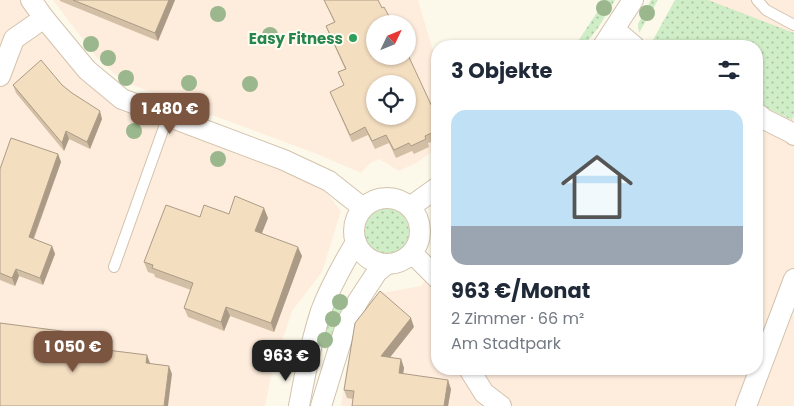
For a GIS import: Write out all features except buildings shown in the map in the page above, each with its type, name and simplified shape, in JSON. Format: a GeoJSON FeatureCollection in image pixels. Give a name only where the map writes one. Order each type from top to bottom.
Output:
{"type":"FeatureCollection","features":[{"type":"Feature","properties":{"kind":"street"},"geometry":{"type":"LineString","coordinates":[[31,0],[88,70],[122,99],[294,164],[330,181],[363,208]]}},
{"type":"Feature","properties":{"kind":"street"},"geometry":{"type":"LineString","coordinates":[[609,38],[633,0]]}},
{"type":"Feature","properties":{"kind":"street"},"geometry":{"type":"LineString","coordinates":[[0,76],[14,39],[44,18]]}},
{"type":"Feature","properties":{"kind":"street"},"geometry":{"type":"LineString","coordinates":[[763,119],[794,135]]}},
{"type":"Feature","properties":{"kind":"street"},"geometry":{"type":"LineString","coordinates":[[410,207],[431,192]]}},
{"type":"Feature","properties":{"kind":"street"},"geometry":{"type":"LineString","coordinates":[[381,198],[392,198],[402,201],[410,207],[420,225],[418,244],[412,253],[396,263],[387,264],[368,258],[361,251],[354,233],[358,215],[363,208],[381,198]]}},
{"type":"Feature","properties":{"kind":"street"},"geometry":{"type":"LineString","coordinates":[[299,406],[307,364],[321,312],[331,288],[356,242]]}},
{"type":"Feature","properties":{"kind":"street"},"geometry":{"type":"LineString","coordinates":[[412,253],[431,272]]}},
{"type":"Feature","properties":{"kind":"street"},"geometry":{"type":"LineString","coordinates":[[321,406],[346,325],[358,301],[377,272],[387,264]]}},
{"type":"Feature","properties":{"kind":"street"},"geometry":{"type":"LineString","coordinates":[[763,361],[794,280]]}},
{"type":"Feature","properties":{"kind":"street"},"geometry":{"type":"LineString","coordinates":[[473,375],[484,393],[501,406]]}},
{"type":"Feature","properties":{"kind":"street"},"geometry":{"type":"LineString","coordinates":[[746,406],[758,375]]}},
{"type":"Feature","properties":{"kind":"lane"},"geometry":{"type":"LineString","coordinates":[[757,0],[766,10],[794,25]]}},
{"type":"Feature","properties":{"kind":"lane"},"geometry":{"type":"LineString","coordinates":[[114,266],[168,116]]}},
{"type":"Feature","properties":{"kind":"shaded area"},"geometry":{"type":"Polygon","coordinates":[[[0,0],[21,0],[83,79],[121,111],[283,168],[325,191],[341,211],[322,272],[292,311],[272,371],[265,406],[0,406],[0,0]]]}},
{"type":"Feature","properties":{"kind":"shaded area"},"geometry":{"type":"Polygon","coordinates":[[[53,0],[418,0],[431,44],[431,152],[418,162],[399,171],[379,159],[370,163],[361,173],[317,154],[124,82],[97,58],[53,0]]]}},
{"type":"Feature","properties":{"kind":"shaded area"},"geometry":{"type":"Polygon","coordinates":[[[675,0],[794,0],[794,406],[341,406],[346,370],[356,332],[381,293],[421,286],[431,272],[431,375],[763,375],[763,40],[653,40],[675,0]]]}},
{"type":"Feature","properties":{"kind":"green space"},"geometry":{"type":"Polygon","coordinates":[[[605,0],[615,0],[589,40],[579,40],[605,0]]]}},
{"type":"Feature","properties":{"kind":"green space"},"geometry":{"type":"Polygon","coordinates":[[[651,0],[658,0],[639,33],[638,24],[651,0]]]}},
{"type":"Feature","properties":{"kind":"green space"},"geometry":{"type":"Polygon","coordinates":[[[675,0],[708,0],[794,33],[794,114],[792,120],[763,106],[763,40],[653,40],[675,0]]]}},
{"type":"Feature","properties":{"kind":"green space"},"geometry":{"type":"Polygon","coordinates":[[[391,208],[403,214],[408,222],[408,240],[403,248],[395,253],[381,254],[369,248],[364,240],[363,226],[369,214],[377,209],[391,208]]]}},
{"type":"Feature","properties":{"kind":"green space"},"geometry":{"type":"Polygon","coordinates":[[[336,294],[349,302],[326,349],[318,345],[336,294]]]}},
{"type":"Feature","properties":{"kind":"place","name":"Easy Fitness"},"geometry":{"type":"Point","coordinates":[353,38]}}]}
